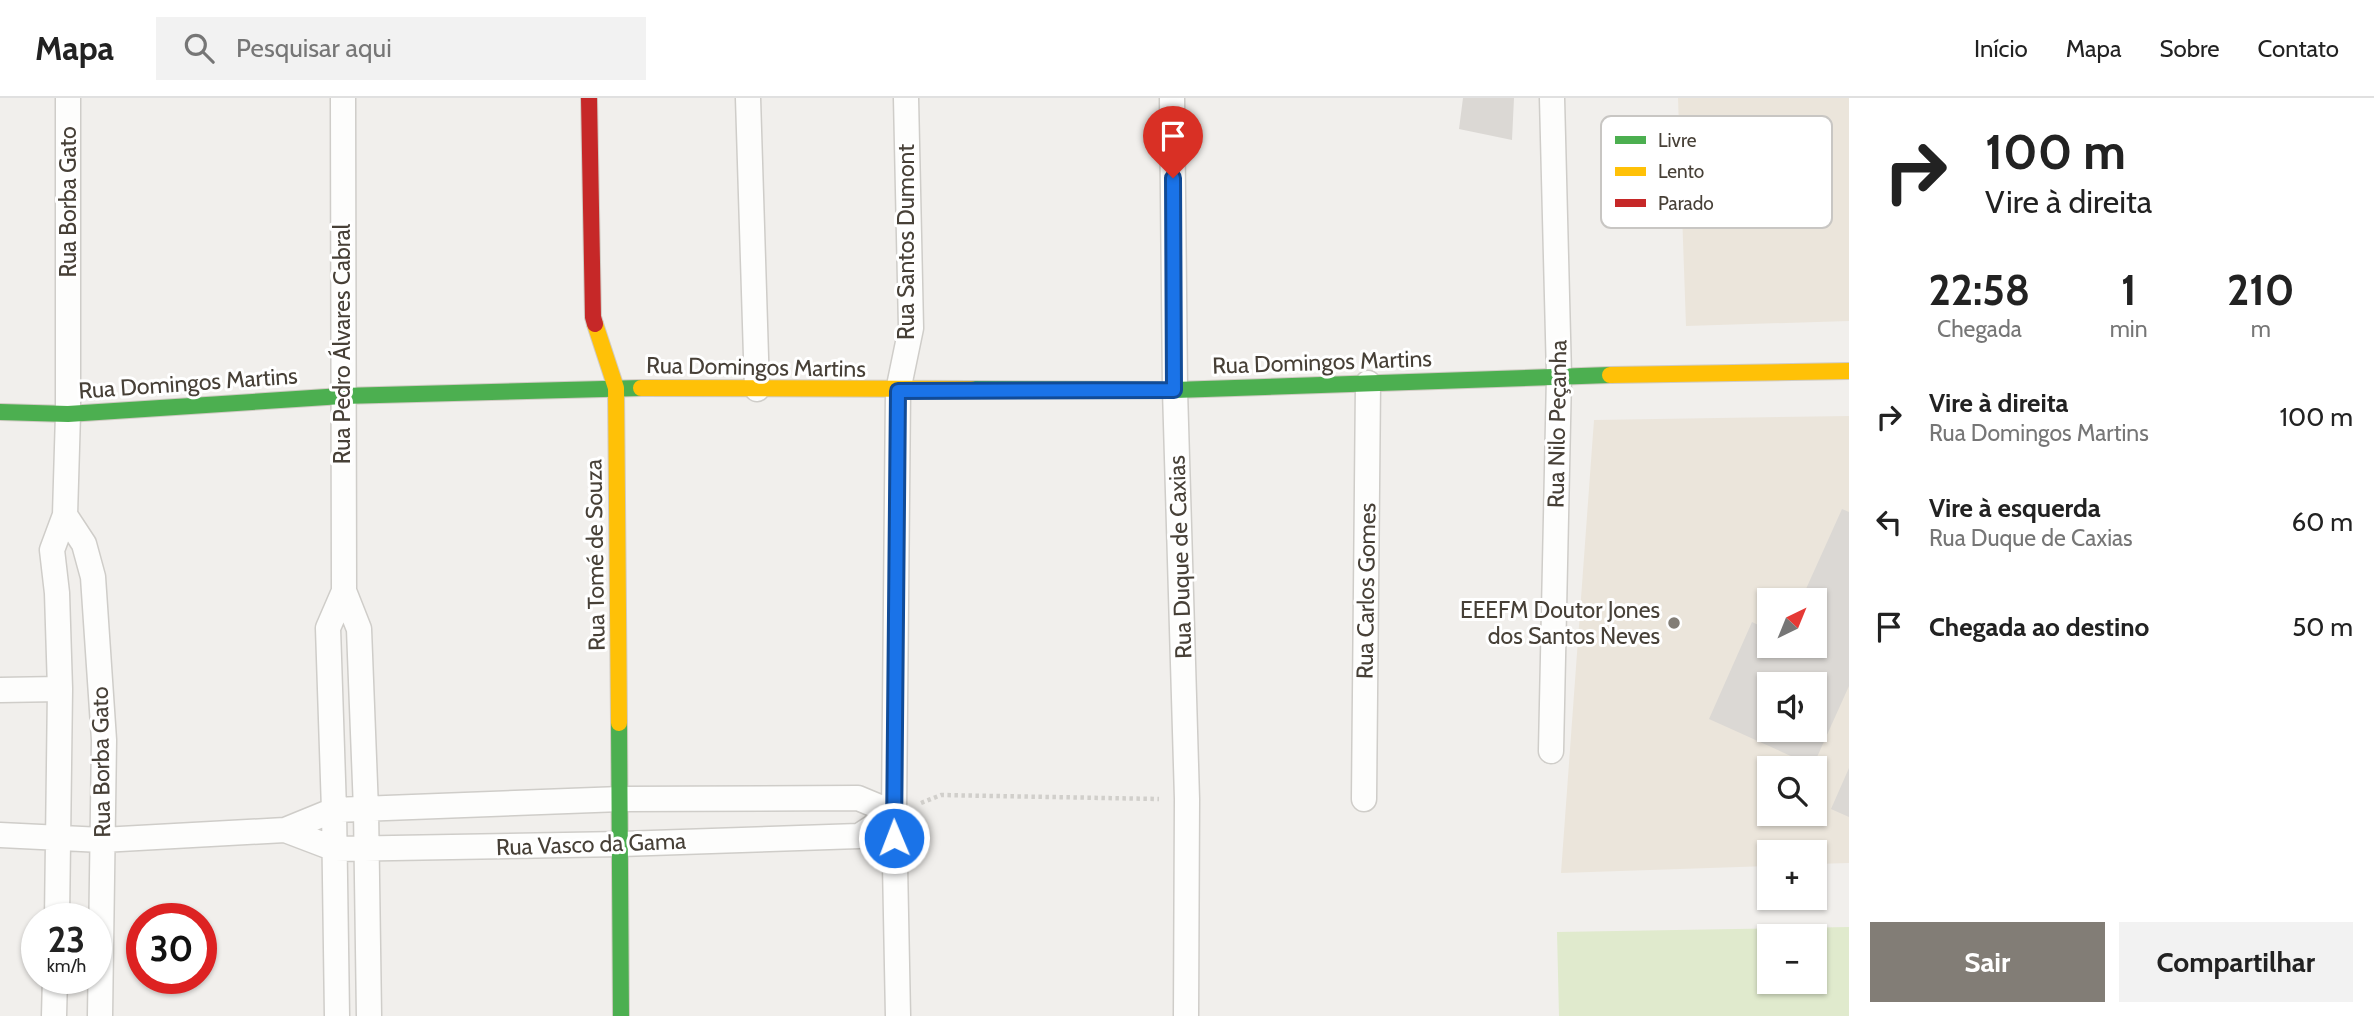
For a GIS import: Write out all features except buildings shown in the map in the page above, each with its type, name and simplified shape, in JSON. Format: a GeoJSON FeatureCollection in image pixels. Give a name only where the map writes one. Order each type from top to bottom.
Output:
{"type":"FeatureCollection","features":[{"type":"Feature","properties":{"kind":"street","name":"Rua Borba Gato"},"geometry":{"type":"LineString","coordinates":[[58,903],[60,689],[57,593],[52,550],[65,515],[68,414],[68,98]]}},
{"type":"Feature","properties":{"kind":"street","name":"Rua Pedro Álvares Cabral"},"geometry":{"type":"LineString","coordinates":[[342,98],[344,591],[359,629],[366,810],[369,1016]]}},
{"type":"Feature","properties":{"kind":"street","name":"Rua Tomé de Souza"},"geometry":{"type":"LineString","coordinates":[[589,98],[593,317],[616,388],[621,1016]]}},
{"type":"Feature","properties":{"kind":"street"},"geometry":{"type":"LineString","coordinates":[[748,98],[757,390]]}},
{"type":"Feature","properties":{"kind":"street","name":"Rua Santos Dumont"},"geometry":{"type":"LineString","coordinates":[[898,1016],[894,813],[898,391],[911,328],[906,98]]}},
{"type":"Feature","properties":{"kind":"street","name":"Rua Duque de Caxias"},"geometry":{"type":"LineString","coordinates":[[1172,98],[1174,390],[1187,799],[1186,1016]]}},
{"type":"Feature","properties":{"kind":"street","name":"Rua Nilo Peçanha"},"geometry":{"type":"LineString","coordinates":[[1551,751],[1559,376],[1552,98]]}},
{"type":"Feature","properties":{"kind":"street","name":"Rua Domingos Martins"},"geometry":{"type":"LineString","coordinates":[[0,412],[68,414],[342,396],[616,388],[1174,390],[1559,376],[1849,371]]}},
{"type":"Feature","properties":{"kind":"street","name":"Rua Carlos Gomes"},"geometry":{"type":"LineString","coordinates":[[1364,799],[1368,383]]}},
{"type":"Feature","properties":{"kind":"street","name":"Rua Borba Gato"},"geometry":{"type":"LineString","coordinates":[[65,515],[84,544],[93,577],[104,740],[100,1016]]}},
{"type":"Feature","properties":{"kind":"street","name":"Rua Pedro Álvares Cabral"},"geometry":{"type":"LineString","coordinates":[[337,1016],[328,628],[344,591]]}},
{"type":"Feature","properties":{"kind":"street"},"geometry":{"type":"LineString","coordinates":[[0,690],[60,689]]}},
{"type":"Feature","properties":{"kind":"street","name":"Rua Vasco da Gama"},"geometry":{"type":"LineString","coordinates":[[0,835],[102,840],[285,830],[334,810],[621,799],[858,798],[894,813]]}},
{"type":"Feature","properties":{"kind":"street","name":"Rua Vasco da Gama"},"geometry":{"type":"LineString","coordinates":[[285,830],[335,849],[621,844],[859,836],[894,813]]}},
{"type":"Feature","properties":{"kind":"street"},"geometry":{"type":"LineString","coordinates":[[54,1016],[55,994]]}},
{"type":"Feature","properties":{"kind":"path"},"geometry":{"type":"LineString","coordinates":[[894,813],[942,795],[1187,799]]}},
{"type":"Feature","properties":{"kind":"shaded area"},"geometry":{"type":"Polygon","coordinates":[[[1678,98],[1849,98],[1849,321],[1686,326],[1683,228],[1832,228],[1832,116],[1679,116],[1678,98]]]}},
{"type":"Feature","properties":{"kind":"shaded area","name":"EEEFM Doutor Jones dos Santos Neves"},"geometry":{"type":"Polygon","coordinates":[[[1849,416],[1849,863],[1827,864],[1827,840],[1757,840],[1757,866],[1561,873],[1594,420],[1849,416]]]}},
{"type":"Feature","properties":{"kind":"green space"},"geometry":{"type":"Polygon","coordinates":[[[1827,927],[1849,927],[1849,1016],[1559,1016],[1557,932],[1757,929],[1757,994],[1827,994],[1827,927]]]}},
{"type":"Feature","properties":{"kind":"traffic: fast"},"geometry":{"type":"LineString","coordinates":[[971,389],[1175,390],[1610,375]]}},
{"type":"Feature","properties":{"kind":"traffic: fast"},"geometry":{"type":"LineString","coordinates":[[0,412],[68,414],[342,396],[641,388]]}},
{"type":"Feature","properties":{"kind":"traffic: fast"},"geometry":{"type":"LineString","coordinates":[[619,723],[621,1016]]}},
{"type":"Feature","properties":{"kind":"traffic: slow"},"geometry":{"type":"LineString","coordinates":[[595,324],[616,388],[619,723]]}},
{"type":"Feature","properties":{"kind":"traffic: slow"},"geometry":{"type":"LineString","coordinates":[[1610,375],[1849,371]]}},
{"type":"Feature","properties":{"kind":"traffic: slow"},"geometry":{"type":"LineString","coordinates":[[641,388],[971,389]]}},
{"type":"Feature","properties":{"kind":"traffic: jam"},"geometry":{"type":"LineString","coordinates":[[589,98],[595,324]]}},
{"type":"Feature","properties":{"kind":"place","name":"EEEFM Doutor Jones dos Santos Neves"},"geometry":{"type":"Point","coordinates":[1674,623]}},
{"type":"Feature","properties":{"kind":"route"},"geometry":{"type":"LineString","coordinates":[[894,838],[898,391],[1174,390],[1173,178]]}}]}
